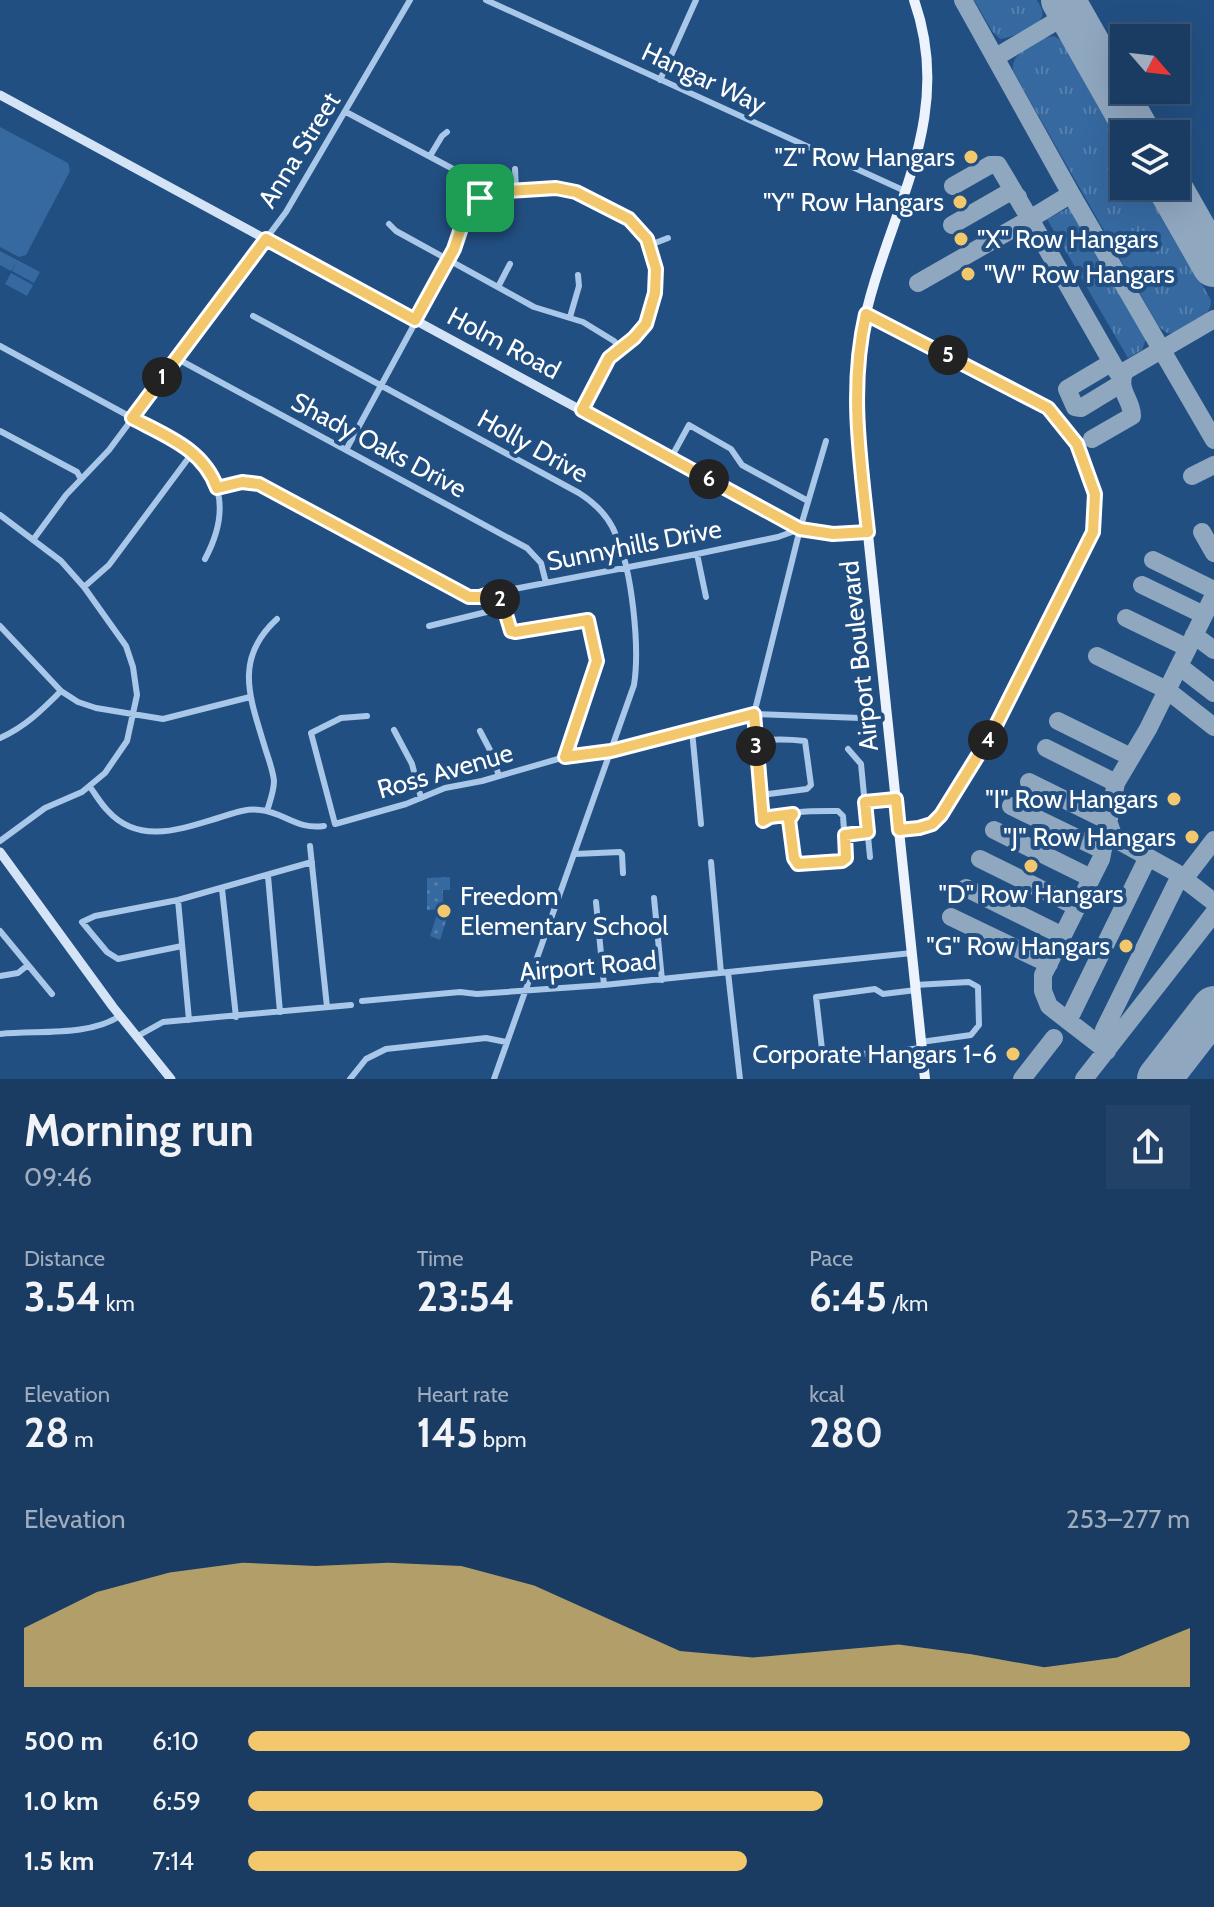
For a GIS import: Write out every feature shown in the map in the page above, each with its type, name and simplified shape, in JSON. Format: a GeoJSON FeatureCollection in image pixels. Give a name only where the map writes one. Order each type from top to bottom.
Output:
{"type":"FeatureCollection","features":[{"type":"Feature","properties":{"kind":"main road","name":"Airport Boulevard"},"geometry":{"type":"LineString","coordinates":[[914,0],[925,37],[929,90],[921,139],[866,314],[858,360],[855,410],[925,1079]]}},
{"type":"Feature","properties":{"kind":"street","name":"Anna Street"},"geometry":{"type":"LineString","coordinates":[[33,540],[66,495],[99,462],[299,193],[410,0]]}},
{"type":"Feature","properties":{"kind":"street","name":"Hangar Way"},"geometry":{"type":"LineString","coordinates":[[486,0],[905,191]]}},
{"type":"Feature","properties":{"kind":"street"},"geometry":{"type":"LineString","coordinates":[[660,80],[696,0]]}},
{"type":"Feature","properties":{"kind":"street","name":"Holm Road"},"geometry":{"type":"LineString","coordinates":[[0,95],[800,529],[833,534],[868,532]]}},
{"type":"Feature","properties":{"kind":"street"},"geometry":{"type":"LineString","coordinates":[[346,112],[465,177],[480,198]]}},
{"type":"Feature","properties":{"kind":"street"},"geometry":{"type":"LineString","coordinates":[[430,156],[447,132]]}},
{"type":"Feature","properties":{"kind":"street"},"geometry":{"type":"LineString","coordinates":[[515,169],[516,191]]}},
{"type":"Feature","properties":{"kind":"street"},"geometry":{"type":"LineString","coordinates":[[346,450],[457,244],[466,213],[480,198],[493,192],[556,188],[576,192],[629,219],[641,230],[650,245],[656,277],[654,301],[643,329],[609,358],[582,410]]}},
{"type":"Feature","properties":{"kind":"street"},"geometry":{"type":"LineString","coordinates":[[389,224],[396,231],[534,307],[570,317],[614,341],[621,349]]}},
{"type":"Feature","properties":{"kind":"street"},"geometry":{"type":"LineString","coordinates":[[650,245],[668,238]]}},
{"type":"Feature","properties":{"kind":"street"},"geometry":{"type":"LineString","coordinates":[[498,287],[510,264]]}},
{"type":"Feature","properties":{"kind":"street"},"geometry":{"type":"LineString","coordinates":[[570,317],[579,286],[578,275]]}},
{"type":"Feature","properties":{"kind":"street"},"geometry":{"type":"LineString","coordinates":[[866,314],[1048,408],[1077,444],[1095,494],[1093,532],[993,731],[941,815],[932,824],[899,830]]}},
{"type":"Feature","properties":{"kind":"street","name":"Holly Drive"},"geometry":{"type":"LineString","coordinates":[[253,316],[586,497],[610,523],[620,545],[638,644],[634,685],[494,1079]]}},
{"type":"Feature","properties":{"kind":"street"},"geometry":{"type":"LineString","coordinates":[[629,342],[635,351]]}},
{"type":"Feature","properties":{"kind":"street"},"geometry":{"type":"LineString","coordinates":[[0,346],[193,452],[207,468],[217,488],[220,523],[205,559]]}},
{"type":"Feature","properties":{"kind":"street","name":"Shady Oaks Drive"},"geometry":{"type":"LineString","coordinates":[[176,358],[527,548],[541,563],[546,583]]}},
{"type":"Feature","properties":{"kind":"street"},"geometry":{"type":"LineString","coordinates":[[671,458],[689,425],[731,449],[742,465],[808,501]]}},
{"type":"Feature","properties":{"kind":"street"},"geometry":{"type":"LineString","coordinates":[[0,431],[77,472],[81,479]]}},
{"type":"Feature","properties":{"kind":"street"},"geometry":{"type":"LineString","coordinates":[[793,814],[789,820],[794,858],[800,865],[844,860],[847,852],[843,816],[838,811],[793,814],[770,817],[763,821],[754,714],[800,529],[826,441]]}},
{"type":"Feature","properties":{"kind":"street"},"geometry":{"type":"LineString","coordinates":[[84,587],[109,565],[193,452]]}},
{"type":"Feature","properties":{"kind":"street","name":"Sunnyhills Drive"},"geometry":{"type":"LineString","coordinates":[[217,488],[242,482],[259,484],[469,597],[697,554],[778,537],[800,529]]}},
{"type":"Feature","properties":{"kind":"street"},"geometry":{"type":"LineString","coordinates":[[0,515],[67,567],[84,587],[128,652],[136,688],[134,715],[127,741],[117,759],[90,787],[45,808],[0,841]]}},
{"type":"Feature","properties":{"kind":"street"},"geometry":{"type":"LineString","coordinates":[[697,554],[706,597]]}},
{"type":"Feature","properties":{"kind":"street"},"geometry":{"type":"LineString","coordinates":[[499,591],[511,631],[585,619],[590,623],[597,661],[565,757]]}},
{"type":"Feature","properties":{"kind":"street"},"geometry":{"type":"LineString","coordinates":[[429,626],[503,608]]}},
{"type":"Feature","properties":{"kind":"street"},"geometry":{"type":"LineString","coordinates":[[267,811],[273,776],[250,697],[248,676],[251,656],[261,635],[277,619]]}},
{"type":"Feature","properties":{"kind":"street"},"geometry":{"type":"LineString","coordinates":[[0,626],[61,691],[87,705],[163,719],[250,697]]}},
{"type":"Feature","properties":{"kind":"street"},"geometry":{"type":"LineString","coordinates":[[0,738],[36,717],[61,691]]}},
{"type":"Feature","properties":{"kind":"street"},"geometry":{"type":"LineString","coordinates":[[611,751],[754,714],[887,719]]}},
{"type":"Feature","properties":{"kind":"street","name":"Ross Avenue"},"geometry":{"type":"LineString","coordinates":[[367,716],[341,718],[311,733],[335,824],[445,788],[565,757],[611,751]]}},
{"type":"Feature","properties":{"kind":"street"},"geometry":{"type":"LineString","coordinates":[[394,730],[412,764],[421,798]]}},
{"type":"Feature","properties":{"kind":"street"},"geometry":{"type":"LineString","coordinates":[[480,731],[499,776]]}},
{"type":"Feature","properties":{"kind":"street"},"geometry":{"type":"LineString","coordinates":[[692,731],[701,824]]}},
{"type":"Feature","properties":{"kind":"street"},"geometry":{"type":"LineString","coordinates":[[756,741],[780,738],[805,741],[811,785],[807,789],[761,795]]}},
{"type":"Feature","properties":{"kind":"street"},"geometry":{"type":"LineString","coordinates":[[848,749],[861,764],[870,857]]}},
{"type":"Feature","properties":{"kind":"street"},"geometry":{"type":"LineString","coordinates":[[90,787],[112,815],[147,832],[170,832],[251,810],[267,811],[303,826],[324,826]]}},
{"type":"Feature","properties":{"kind":"street"},"geometry":{"type":"LineString","coordinates":[[865,802],[896,799]]}},
{"type":"Feature","properties":{"kind":"street"},"geometry":{"type":"LineString","coordinates":[[845,835],[868,832]]}},
{"type":"Feature","properties":{"kind":"street"},"geometry":{"type":"LineString","coordinates":[[310,846],[327,1007]]}},
{"type":"Feature","properties":{"kind":"street"},"geometry":{"type":"LineString","coordinates":[[575,854],[618,851],[622,854],[623,873]]}},
{"type":"Feature","properties":{"kind":"street"},"geometry":{"type":"LineString","coordinates":[[0,852],[120,1016],[171,1079]]}},
{"type":"Feature","properties":{"kind":"street"},"geometry":{"type":"LineString","coordinates":[[182,946],[118,959],[102,946],[82,922],[95,916],[222,889],[312,862]]}},
{"type":"Feature","properties":{"kind":"street"},"geometry":{"type":"LineString","coordinates":[[711,862],[740,1079]]}},
{"type":"Feature","properties":{"kind":"street"},"geometry":{"type":"LineString","coordinates":[[268,876],[280,1012]]}},
{"type":"Feature","properties":{"kind":"street"},"geometry":{"type":"LineString","coordinates":[[222,889],[236,1017]]}},
{"type":"Feature","properties":{"kind":"street"},"geometry":{"type":"LineString","coordinates":[[654,898],[662,980]]}},
{"type":"Feature","properties":{"kind":"street"},"geometry":{"type":"LineString","coordinates":[[178,900],[189,1020]]}},
{"type":"Feature","properties":{"kind":"street"},"geometry":{"type":"LineString","coordinates":[[596,902],[604,985]]}},
{"type":"Feature","properties":{"kind":"street"},"geometry":{"type":"LineString","coordinates":[[0,931],[52,994]]}},
{"type":"Feature","properties":{"kind":"street","name":"Airport Road"},"geometry":{"type":"LineString","coordinates":[[362,1001],[662,980],[912,953]]}},
{"type":"Feature","properties":{"kind":"street"},"geometry":{"type":"LineString","coordinates":[[0,976],[18,973],[28,965]]}},
{"type":"Feature","properties":{"kind":"street"},"geometry":{"type":"LineString","coordinates":[[969,982],[978,987],[979,1025],[971,1035],[823,1058],[816,997],[875,989],[883,994],[915,987],[969,982]]}},
{"type":"Feature","properties":{"kind":"street"},"geometry":{"type":"LineString","coordinates":[[136,1037],[163,1022],[351,1005]]}},
{"type":"Feature","properties":{"kind":"street"},"geometry":{"type":"LineString","coordinates":[[0,1034],[89,1029],[120,1016]]}},
{"type":"Feature","properties":{"kind":"street"},"geometry":{"type":"LineString","coordinates":[[350,1079],[362,1063],[386,1049],[486,1038],[506,1042]]}},
{"type":"Feature","properties":{"kind":"green space"},"geometry":{"type":"Polygon","coordinates":[[[974,0],[1037,0],[1042,16],[1029,28],[1000,39],[974,0]]]}},
{"type":"Feature","properties":{"kind":"green space"},"geometry":{"type":"Polygon","coordinates":[[[1054,36],[1064,42],[1110,123],[1110,200],[1154,200],[1211,300],[1207,313],[1189,328],[1167,333],[1159,327],[1013,71],[1013,64],[1020,52],[1054,36]]]}},
{"type":"Feature","properties":{"kind":"green space"},"geometry":{"type":"Polygon","coordinates":[[[0,127],[68,163],[70,171],[26,255],[19,257],[0,247],[0,127]]]}},
{"type":"Feature","properties":{"kind":"green space"},"geometry":{"type":"Polygon","coordinates":[[[1070,207],[1146,339],[1142,350],[1128,358],[1047,219],[1070,207]]]}},
{"type":"Feature","properties":{"kind":"green space"},"geometry":{"type":"Polygon","coordinates":[[[0,251],[40,272],[34,283],[12,271],[17,262],[11,271],[0,265],[0,251]]]}},
{"type":"Feature","properties":{"kind":"green space"},"geometry":{"type":"Polygon","coordinates":[[[11,273],[33,285],[27,296],[5,284],[11,273]]]}},
{"type":"Feature","properties":{"kind":"green space"},"geometry":{"type":"Polygon","coordinates":[[[450,877],[450,890],[443,890],[443,909],[427,910],[427,878],[450,877]]]}},
{"type":"Feature","properties":{"kind":"green space"},"geometry":{"type":"Polygon","coordinates":[[[437,915],[447,918],[440,940],[430,936],[437,915]]]}},
{"type":"Feature","properties":{"kind":"taxiway"},"geometry":{"type":"LineString","coordinates":[[963,0],[1214,440]]}},
{"type":"Feature","properties":{"kind":"taxiway"},"geometry":{"type":"LineString","coordinates":[[996,57],[1070,13]]}},
{"type":"Feature","properties":{"kind":"taxiway"},"geometry":{"type":"LineString","coordinates":[[918,283],[1030,219],[998,165],[990,165],[953,186]]}},
{"type":"Feature","properties":{"kind":"taxiway"},"geometry":{"type":"LineString","coordinates":[[952,225],[1006,194],[1013,193],[1018,197]]}},
{"type":"Feature","properties":{"kind":"taxiway"},"geometry":{"type":"LineString","coordinates":[[1071,194],[1030,219],[1118,373]]}},
{"type":"Feature","properties":{"kind":"taxiway"},"geometry":{"type":"LineString","coordinates":[[1125,371],[1214,319]]}},
{"type":"Feature","properties":{"kind":"taxiway"},"geometry":{"type":"LineString","coordinates":[[1092,439],[1132,416],[1122,384],[1125,371],[1118,371],[1109,364],[1067,389],[1075,407],[1081,408],[1122,383]]}},
{"type":"Feature","properties":{"kind":"taxiway"},"geometry":{"type":"LineString","coordinates":[[1192,476],[1214,465]]}},
{"type":"Feature","properties":{"kind":"taxiway"},"geometry":{"type":"LineString","coordinates":[[1202,532],[1214,553]]}},
{"type":"Feature","properties":{"kind":"taxiway"},"geometry":{"type":"LineString","coordinates":[[1153,560],[1214,590]]}},
{"type":"Feature","properties":{"kind":"taxiway"},"geometry":{"type":"LineString","coordinates":[[1142,585],[1204,615]]}},
{"type":"Feature","properties":{"kind":"taxiway"},"geometry":{"type":"LineString","coordinates":[[1107,1051],[1049,1006],[1043,991],[1043,975],[1101,859],[1116,783],[1148,729],[1214,595]]}},
{"type":"Feature","properties":{"kind":"taxiway"},"geometry":{"type":"LineString","coordinates":[[1126,618],[1188,648]]}},
{"type":"Feature","properties":{"kind":"taxiway"},"geometry":{"type":"LineString","coordinates":[[1194,635],[1214,650]]}},
{"type":"Feature","properties":{"kind":"taxiway"},"geometry":{"type":"LineString","coordinates":[[1097,656],[1167,690],[1214,727]]}},
{"type":"Feature","properties":{"kind":"taxiway"},"geometry":{"type":"LineString","coordinates":[[1179,666],[1214,693]]}},
{"type":"Feature","properties":{"kind":"taxiway"},"geometry":{"type":"LineString","coordinates":[[1058,721],[1131,757]]}},
{"type":"Feature","properties":{"kind":"taxiway"},"geometry":{"type":"LineString","coordinates":[[1046,748],[1116,783]]}},
{"type":"Feature","properties":{"kind":"taxiway"},"geometry":{"type":"LineString","coordinates":[[1029,782],[1108,821],[1119,841],[1175,872],[1214,902]]}},
{"type":"Feature","properties":{"kind":"taxiway"},"geometry":{"type":"LineString","coordinates":[[1011,806],[1102,850]]}},
{"type":"Feature","properties":{"kind":"taxiway"},"geometry":{"type":"LineString","coordinates":[[994,830],[1091,878]]}},
{"type":"Feature","properties":{"kind":"taxiway"},"geometry":{"type":"LineString","coordinates":[[1184,879],[1214,840]]}},
{"type":"Feature","properties":{"kind":"taxiway"},"geometry":{"type":"LineString","coordinates":[[1068,1021],[1148,857]]}},
{"type":"Feature","properties":{"kind":"taxiway"},"geometry":{"type":"LineString","coordinates":[[980,859],[1077,907]]}},
{"type":"Feature","properties":{"kind":"taxiway"},"geometry":{"type":"LineString","coordinates":[[1101,1046],[1104,1030],[1180,876]]}},
{"type":"Feature","properties":{"kind":"taxiway"},"geometry":{"type":"LineString","coordinates":[[966,888],[1063,936]]}},
{"type":"Feature","properties":{"kind":"taxiway"},"geometry":{"type":"LineString","coordinates":[[1084,1079],[1214,913]]}},
{"type":"Feature","properties":{"kind":"taxiway"},"geometry":{"type":"LineString","coordinates":[[951,917],[1049,964]]}},
{"type":"Feature","properties":{"kind":"taxiway"},"geometry":{"type":"LineString","coordinates":[[1022,1079],[1054,1038]]}},
{"type":"Feature","properties":{"kind":"runway"},"geometry":{"type":"LineString","coordinates":[[1063,0],[1131,120]]}},
{"type":"Feature","properties":{"kind":"runway"},"geometry":{"type":"LineString","coordinates":[[1177,200],[1214,265]]}},
{"type":"Feature","properties":{"kind":"runway"},"geometry":{"type":"LineString","coordinates":[[1159,1079],[1214,1008]]}},
{"type":"Feature","properties":{"kind":"place","name":"\"Z\" Row Hangars"},"geometry":{"type":"Point","coordinates":[971,157]}},
{"type":"Feature","properties":{"kind":"place","name":"\"Y\" Row Hangars"},"geometry":{"type":"Point","coordinates":[960,202]}},
{"type":"Feature","properties":{"kind":"place","name":"\"X\" Row Hangars"},"geometry":{"type":"Point","coordinates":[961,239]}},
{"type":"Feature","properties":{"kind":"place","name":"\"W\" Row Hangars"},"geometry":{"type":"Point","coordinates":[968,274]}},
{"type":"Feature","properties":{"kind":"place","name":"\"I\" Row Hangars"},"geometry":{"type":"Point","coordinates":[1174,799]}},
{"type":"Feature","properties":{"kind":"place","name":"\"J\" Row Hangars"},"geometry":{"type":"Point","coordinates":[1192,837]}},
{"type":"Feature","properties":{"kind":"place","name":"\"D\" Row Hangars"},"geometry":{"type":"Point","coordinates":[1031,866]}},
{"type":"Feature","properties":{"kind":"place","name":"Freedom Elementary School"},"geometry":{"type":"Point","coordinates":[444,911]}},
{"type":"Feature","properties":{"kind":"place","name":"\"G\" Row Hangars"},"geometry":{"type":"Point","coordinates":[1126,946]}},
{"type":"Feature","properties":{"kind":"place","name":"Corporate Hangars 1-6"},"geometry":{"type":"Point","coordinates":[1013,1054]}},
{"type":"Feature","properties":{"kind":"route"},"geometry":{"type":"LineString","coordinates":[[556,188],[576,192],[634,222],[650,245],[654,262],[656,284],[651,309],[639,334],[609,358],[582,410],[800,529],[833,534],[868,532],[855,410],[855,385],[866,314],[1007,385],[1048,408],[1063,424],[1077,444],[1095,494],[1093,532],[993,731],[949,804],[932,824],[899,830],[896,799],[865,802],[868,832],[845,835],[846,858],[842,861],[798,864],[794,861],[789,820],[793,814],[763,821],[754,714],[611,751],[565,757],[597,661],[588,620],[511,631],[499,591],[469,597],[259,484],[242,482],[217,488],[207,468],[193,452],[132,418],[266,239],[415,320],[454,249],[463,218],[480,198],[493,192],[556,188]]}}]}
